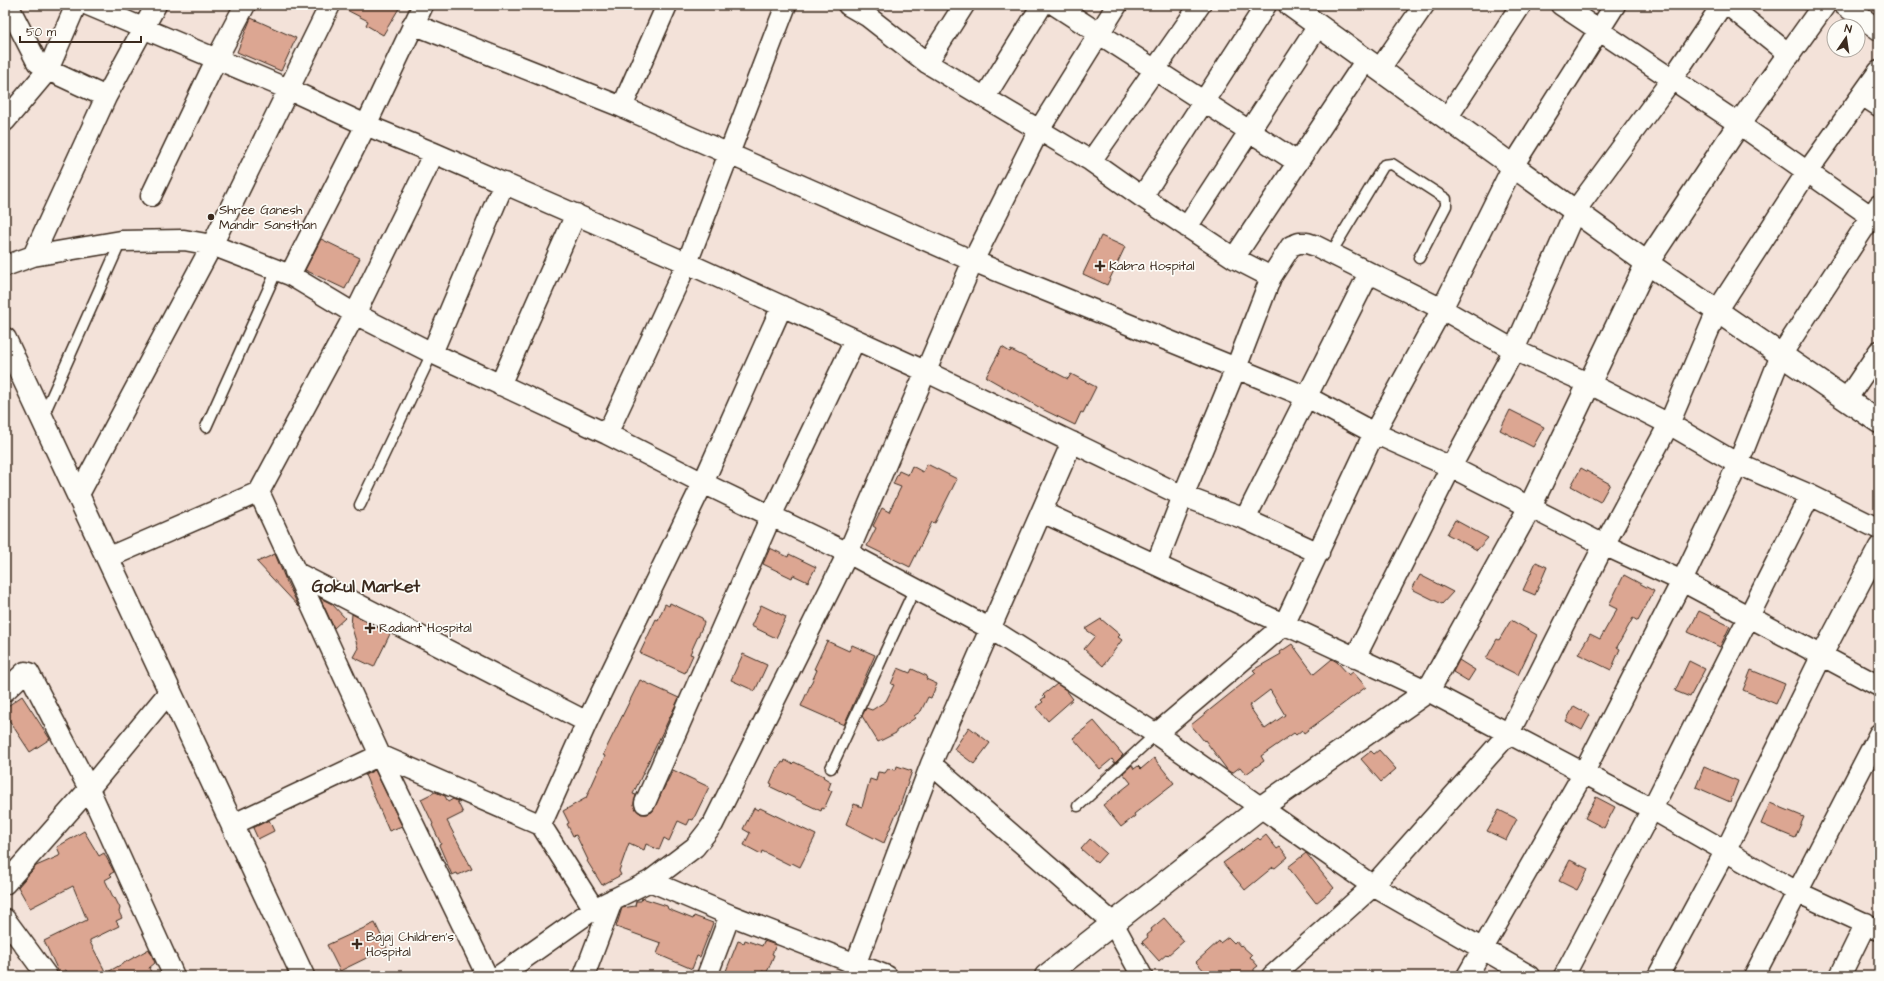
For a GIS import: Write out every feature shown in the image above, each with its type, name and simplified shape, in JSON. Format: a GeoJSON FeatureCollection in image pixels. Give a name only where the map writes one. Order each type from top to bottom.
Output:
{"type":"FeatureCollection","features":[{"type":"Feature","properties":{"kind":"main road"},"geometry":{"type":"LineString","coordinates":[[1046,976],[1260,808],[1428,691],[1530,507],[1647,263],[1740,124],[1824,5]]}},
{"type":"Feature","properties":{"kind":"main road"},"geometry":{"type":"LineString","coordinates":[[1307,13],[1373,65],[1647,263],[1879,422]]}},
{"type":"Feature","properties":{"kind":"main road"},"geometry":{"type":"LineString","coordinates":[[5,339],[303,976]]}},
{"type":"Feature","properties":{"kind":"street"},"geometry":{"type":"LineString","coordinates":[[8,5],[34,59],[48,70],[106,97]]}},
{"type":"Feature","properties":{"kind":"street"},"geometry":{"type":"LineString","coordinates":[[5,121],[48,70],[76,5]]}},
{"type":"Feature","properties":{"kind":"street"},"geometry":{"type":"LineString","coordinates":[[88,5],[288,89],[366,125],[504,183],[687,263],[927,372],[1183,496],[1245,519],[1319,553]]}},
{"type":"Feature","properties":{"kind":"street"},"geometry":{"type":"LineString","coordinates":[[33,256],[106,97],[156,5]]}},
{"type":"Feature","properties":{"kind":"street"},"geometry":{"type":"LineString","coordinates":[[151,196],[216,60],[245,5]]}},
{"type":"Feature","properties":{"kind":"street"},"geometry":{"type":"LineString","coordinates":[[78,496],[212,245],[330,5]]}},
{"type":"Feature","properties":{"kind":"street"},"geometry":{"type":"LineString","coordinates":[[283,272],[366,125],[423,5]]}},
{"type":"Feature","properties":{"kind":"street"},"geometry":{"type":"LineString","coordinates":[[622,107],[667,5]]}},
{"type":"Feature","properties":{"kind":"street"},"geometry":{"type":"LineString","coordinates":[[607,434],[687,263],[786,5]]}},
{"type":"Feature","properties":{"kind":"street"},"geometry":{"type":"LineString","coordinates":[[848,5],[871,10],[927,63],[1091,160],[1186,227],[1234,258],[1271,277]]}},
{"type":"Feature","properties":{"kind":"street"},"geometry":{"type":"LineString","coordinates":[[927,63],[964,5]]}},
{"type":"Feature","properties":{"kind":"street"},"geometry":{"type":"LineString","coordinates":[[985,97],[1042,5]]}},
{"type":"Feature","properties":{"kind":"street"},"geometry":{"type":"LineString","coordinates":[[1055,5],[1155,69],[1248,132],[1297,162]]}},
{"type":"Feature","properties":{"kind":"street"},"geometry":{"type":"LineString","coordinates":[[259,492],[380,755],[498,976],[594,909],[650,881],[695,847],[712,824],[848,553],[927,372],[973,261],[1038,130],[1117,5]]}},
{"type":"Feature","properties":{"kind":"street"},"geometry":{"type":"LineString","coordinates":[[1091,160],[1200,5]]}},
{"type":"Feature","properties":{"kind":"street"},"geometry":{"type":"LineString","coordinates":[[1142,197],[1266,5]]}},
{"type":"Feature","properties":{"kind":"street"},"geometry":{"type":"LineString","coordinates":[[1234,258],[1297,162],[1373,65],[1424,5]]}},
{"type":"Feature","properties":{"kind":"street"},"geometry":{"type":"LineString","coordinates":[[1447,118],[1521,5]]}},
{"type":"Feature","properties":{"kind":"street"},"geometry":{"type":"LineString","coordinates":[[1467,976],[1583,774],[1682,581],[1738,464],[1781,355],[1876,215],[1807,172],[1740,124],[1561,5]]}},
{"type":"Feature","properties":{"kind":"street"},"geometry":{"type":"LineString","coordinates":[[1156,734],[1284,625],[1374,433],[1442,309],[1513,166],[1615,5]]}},
{"type":"Feature","properties":{"kind":"street"},"geometry":{"type":"LineString","coordinates":[[1355,658],[1450,467],[1514,350],[1575,211],[1672,79],[1722,5]]}},
{"type":"Feature","properties":{"kind":"street"},"geometry":{"type":"LineString","coordinates":[[1728,5],[1790,55]]}},
{"type":"Feature","properties":{"kind":"street"},"geometry":{"type":"LineString","coordinates":[[1844,5],[1879,30]]}},
{"type":"Feature","properties":{"kind":"street"},"geometry":{"type":"LineString","coordinates":[[1186,227],[1248,132],[1307,13]]}},
{"type":"Feature","properties":{"kind":"street"},"geometry":{"type":"LineString","coordinates":[[413,24],[622,107],[973,261],[1307,397],[1374,433],[1450,467],[1604,545],[1682,581],[1879,686]]}},
{"type":"Feature","properties":{"kind":"street"},"geometry":{"type":"LineString","coordinates":[[1272,976],[1373,886],[1509,733],[1604,545],[1669,424],[1717,311],[1807,172],[1879,70]]}},
{"type":"Feature","properties":{"kind":"street"},"geometry":{"type":"LineString","coordinates":[[1862,95],[1879,106]]}},
{"type":"Feature","properties":{"kind":"street"},"geometry":{"type":"LineString","coordinates":[[107,558],[259,492],[354,314],[434,153]]}},
{"type":"Feature","properties":{"kind":"street"},"geometry":{"type":"LineString","coordinates":[[432,353],[504,183]]}},
{"type":"Feature","properties":{"kind":"street"},"geometry":{"type":"LineString","coordinates":[[500,385],[576,214]]}},
{"type":"Feature","properties":{"kind":"street"},"geometry":{"type":"LineString","coordinates":[[5,266],[33,256],[121,241],[184,240],[212,245],[283,272],[354,314],[432,353],[607,434],[703,484],[848,553],[991,629],[1156,734],[1373,886],[1530,976]]}},
{"type":"Feature","properties":{"kind":"street"},"geometry":{"type":"LineString","coordinates":[[1156,565],[1236,368],[1271,277],[1291,246],[1299,243],[1307,243],[1330,253],[1442,309],[1514,350],[1590,384],[1669,424],[1738,464],[1810,495],[1879,528]]}},
{"type":"Feature","properties":{"kind":"street"},"geometry":{"type":"LineString","coordinates":[[1245,519],[1368,273]]}},
{"type":"Feature","properties":{"kind":"street"},"geometry":{"type":"LineString","coordinates":[[541,825],[587,722],[703,484],[782,306]]}},
{"type":"Feature","properties":{"kind":"street"},"geometry":{"type":"LineString","coordinates":[[645,802],[771,516],[855,340]]}},
{"type":"Feature","properties":{"kind":"street"},"geometry":{"type":"LineString","coordinates":[[1846,400],[1879,351]]}},
{"type":"Feature","properties":{"kind":"street"},"geometry":{"type":"LineString","coordinates":[[854,970],[931,764],[1072,442]]}},
{"type":"Feature","properties":{"kind":"street"},"geometry":{"type":"LineString","coordinates":[[1564,976],[1652,809],[1750,617],[1810,495]]}},
{"type":"Feature","properties":{"kind":"street"},"geometry":{"type":"LineString","coordinates":[[1042,512],[1428,691],[1652,809],[1797,892],[1872,926],[1840,976]]}},
{"type":"Feature","properties":{"kind":"street"},"geometry":{"type":"LineString","coordinates":[[1658,976],[1725,852],[1822,655],[1879,547]]}},
{"type":"Feature","properties":{"kind":"street"},"geometry":{"type":"LineString","coordinates":[[295,572],[587,722]]}},
{"type":"Feature","properties":{"kind":"street"},"geometry":{"type":"LineString","coordinates":[[5,690],[26,672],[30,673],[89,789],[174,976]]}},
{"type":"Feature","properties":{"kind":"street"},"geometry":{"type":"LineString","coordinates":[[5,884],[89,789],[170,691]]}},
{"type":"Feature","properties":{"kind":"street"},"geometry":{"type":"LineString","coordinates":[[1754,976],[1879,734]]}},
{"type":"Feature","properties":{"kind":"street"},"geometry":{"type":"LineString","coordinates":[[232,825],[380,755],[541,825],[594,909]]}},
{"type":"Feature","properties":{"kind":"street"},"geometry":{"type":"LineString","coordinates":[[931,764],[1113,923],[1142,976]]}},
{"type":"Feature","properties":{"kind":"street"},"geometry":{"type":"LineString","coordinates":[[650,881],[854,970],[887,976]]}},
{"type":"Feature","properties":{"kind":"street"},"geometry":{"type":"LineString","coordinates":[[584,976],[613,899]]}},
{"type":"Feature","properties":{"kind":"street"},"geometry":{"type":"LineString","coordinates":[[707,976],[730,915]]}},
{"type":"Feature","properties":{"kind":"street"},"geometry":{"type":"LineString","coordinates":[[5,919],[47,976]]}},
{"type":"Feature","properties":{"kind":"lane"},"geometry":{"type":"LineString","coordinates":[[1330,253],[1384,165],[1392,164],[1446,199],[1446,206],[1419,258]]}},
{"type":"Feature","properties":{"kind":"lane"},"geometry":{"type":"LineString","coordinates":[[42,418],[121,241]]}},
{"type":"Feature","properties":{"kind":"lane"},"geometry":{"type":"LineString","coordinates":[[206,427],[283,272]]}},
{"type":"Feature","properties":{"kind":"lane"},"geometry":{"type":"LineString","coordinates":[[360,505],[432,353]]}},
{"type":"Feature","properties":{"kind":"lane"},"geometry":{"type":"LineString","coordinates":[[831,768],[915,588]]}},
{"type":"Feature","properties":{"kind":"lane"},"geometry":{"type":"LineString","coordinates":[[1078,806],[1156,734]]}},
{"type":"Feature","properties":{"kind":"building"},"geometry":{"type":"Polygon","coordinates":[[[341,5],[401,5],[383,35],[366,25],[368,21],[341,7],[341,5]]]}},
{"type":"Feature","properties":{"kind":"building"},"geometry":{"type":"Polygon","coordinates":[[[251,18],[296,38],[281,71],[237,52],[251,18]]]}},
{"type":"Feature","properties":{"kind":"building"},"geometry":{"type":"Polygon","coordinates":[[[1101,236],[1125,247],[1107,285],[1083,274],[1101,236]]]}},
{"type":"Feature","properties":{"kind":"building"},"geometry":{"type":"Polygon","coordinates":[[[321,239],[360,258],[345,289],[305,270],[321,239]]]}},
{"type":"Feature","properties":{"kind":"building"},"geometry":{"type":"Polygon","coordinates":[[[1002,347],[1010,352],[1011,350],[1068,379],[1071,374],[1096,387],[1075,425],[1044,410],[986,377],[1002,347]]]}},
{"type":"Feature","properties":{"kind":"building"},"geometry":{"type":"Polygon","coordinates":[[[1510,410],[1544,427],[1533,447],[1500,430],[1510,410]]]}},
{"type":"Feature","properties":{"kind":"building"},"geometry":{"type":"Polygon","coordinates":[[[927,464],[957,479],[935,523],[932,522],[910,567],[867,546],[876,528],[873,526],[882,508],[889,512],[901,487],[893,484],[899,471],[908,475],[912,466],[923,472],[927,464]]]}},
{"type":"Feature","properties":{"kind":"building"},"geometry":{"type":"Polygon","coordinates":[[[1581,468],[1610,484],[1600,502],[1571,486],[1581,468]]]}},
{"type":"Feature","properties":{"kind":"building"},"geometry":{"type":"Polygon","coordinates":[[[1455,520],[1488,538],[1477,550],[1447,534],[1455,520]]]}},
{"type":"Feature","properties":{"kind":"building"},"geometry":{"type":"Polygon","coordinates":[[[770,548],[788,557],[789,554],[816,567],[808,582],[793,575],[792,578],[763,564],[770,548]]]}},
{"type":"Feature","properties":{"kind":"building"},"geometry":{"type":"Polygon","coordinates":[[[275,554],[285,578],[299,607],[257,562],[275,554]]]}},
{"type":"Feature","properties":{"kind":"building"},"geometry":{"type":"Polygon","coordinates":[[[1536,562],[1547,567],[1535,595],[1523,590],[1536,562]]]}},
{"type":"Feature","properties":{"kind":"building"},"geometry":{"type":"Polygon","coordinates":[[[1420,575],[1453,592],[1442,604],[1412,589],[1420,575]]]}},
{"type":"Feature","properties":{"kind":"building"},"geometry":{"type":"Polygon","coordinates":[[[1624,575],[1654,591],[1638,621],[1633,618],[1617,647],[1620,649],[1611,670],[1578,654],[1590,634],[1600,639],[1617,609],[1609,605],[1624,575]]]}},
{"type":"Feature","properties":{"kind":"building"},"geometry":{"type":"Polygon","coordinates":[[[320,598],[332,604],[345,618],[334,628],[320,598]]]}},
{"type":"Feature","properties":{"kind":"building"},"geometry":{"type":"Polygon","coordinates":[[[670,603],[702,618],[704,623],[690,654],[693,655],[685,673],[640,653],[665,604],[669,606],[670,603]]]}},
{"type":"Feature","properties":{"kind":"building"},"geometry":{"type":"Polygon","coordinates":[[[761,605],[786,617],[776,638],[751,626],[761,605]]]}},
{"type":"Feature","properties":{"kind":"building"},"geometry":{"type":"Polygon","coordinates":[[[1699,611],[1730,626],[1720,647],[1688,632],[1699,611]]]}},
{"type":"Feature","properties":{"kind":"building"},"geometry":{"type":"Polygon","coordinates":[[[352,614],[390,634],[374,667],[353,657],[358,648],[351,625],[352,614]]]}},
{"type":"Feature","properties":{"kind":"building"},"geometry":{"type":"Polygon","coordinates":[[[1101,619],[1120,635],[1118,637],[1122,640],[1103,666],[1084,649],[1095,636],[1085,629],[1101,619]]]}},
{"type":"Feature","properties":{"kind":"building"},"geometry":{"type":"Polygon","coordinates":[[[1511,620],[1537,635],[1518,675],[1486,659],[1497,639],[1499,640],[1511,620]]]}},
{"type":"Feature","properties":{"kind":"building"},"geometry":{"type":"Polygon","coordinates":[[[827,641],[849,651],[852,645],[875,655],[844,725],[801,706],[817,670],[814,669],[827,641]]]}},
{"type":"Feature","properties":{"kind":"building"},"geometry":{"type":"Polygon","coordinates":[[[1292,644],[1314,674],[1332,659],[1337,662],[1349,675],[1353,672],[1366,687],[1304,733],[1302,730],[1296,735],[1294,733],[1261,756],[1264,761],[1246,774],[1240,767],[1232,773],[1228,771],[1205,740],[1204,741],[1191,725],[1256,673],[1253,670],[1281,654],[1280,652],[1292,644]],[[1270,690],[1249,706],[1265,729],[1285,715],[1270,690]]]}},
{"type":"Feature","properties":{"kind":"building"},"geometry":{"type":"Polygon","coordinates":[[[743,654],[767,665],[755,691],[731,680],[743,654]]]}},
{"type":"Feature","properties":{"kind":"building"},"geometry":{"type":"Polygon","coordinates":[[[1459,660],[1475,670],[1468,681],[1453,672],[1459,660]]]}},
{"type":"Feature","properties":{"kind":"building"},"geometry":{"type":"Polygon","coordinates":[[[1689,661],[1705,669],[1690,697],[1675,691],[1689,661]]]}},
{"type":"Feature","properties":{"kind":"building"},"geometry":{"type":"Polygon","coordinates":[[[898,668],[910,673],[912,669],[927,676],[926,679],[937,684],[931,698],[928,697],[921,711],[914,716],[915,718],[896,731],[896,733],[878,742],[862,716],[866,708],[872,710],[886,701],[894,685],[891,684],[898,668]]]}},
{"type":"Feature","properties":{"kind":"building"},"geometry":{"type":"Polygon","coordinates":[[[1751,670],[1785,684],[1776,704],[1743,690],[1751,670]]]}},
{"type":"Feature","properties":{"kind":"building"},"geometry":{"type":"Polygon","coordinates":[[[640,680],[679,698],[633,794],[636,795],[634,804],[636,809],[641,814],[652,812],[673,770],[709,787],[693,820],[690,819],[687,825],[678,821],[669,841],[664,838],[659,850],[646,844],[644,850],[629,843],[619,871],[621,875],[602,885],[587,861],[588,860],[576,835],[573,836],[563,811],[586,798],[605,756],[603,755],[640,680]]]}},
{"type":"Feature","properties":{"kind":"building"},"geometry":{"type":"Polygon","coordinates":[[[1057,684],[1066,690],[1073,699],[1048,721],[1036,707],[1043,702],[1041,700],[1045,697],[1043,695],[1057,684]]]}},
{"type":"Feature","properties":{"kind":"building"},"geometry":{"type":"Polygon","coordinates":[[[22,696],[50,739],[30,752],[5,714],[5,708],[22,696]]]}},
{"type":"Feature","properties":{"kind":"building"},"geometry":{"type":"Polygon","coordinates":[[[1574,706],[1590,715],[1582,730],[1566,721],[1574,706]]]}},
{"type":"Feature","properties":{"kind":"building"},"geometry":{"type":"Polygon","coordinates":[[[1094,721],[1123,755],[1115,763],[1112,759],[1100,769],[1073,738],[1094,721]]]}},
{"type":"Feature","properties":{"kind":"building"},"geometry":{"type":"Polygon","coordinates":[[[969,727],[990,743],[974,764],[954,749],[969,727]]]}},
{"type":"Feature","properties":{"kind":"building"},"geometry":{"type":"Polygon","coordinates":[[[1379,750],[1396,769],[1381,782],[1361,759],[1371,751],[1374,754],[1379,750]]]}},
{"type":"Feature","properties":{"kind":"building"},"geometry":{"type":"Polygon","coordinates":[[[1154,758],[1174,783],[1134,814],[1135,816],[1121,827],[1103,805],[1131,783],[1123,773],[1132,765],[1134,769],[1138,766],[1141,769],[1154,758]]]}},
{"type":"Feature","properties":{"kind":"building"},"geometry":{"type":"Polygon","coordinates":[[[785,760],[792,764],[794,762],[824,776],[823,777],[831,782],[828,790],[832,791],[824,809],[822,808],[821,811],[771,787],[772,784],[770,783],[777,767],[779,768],[785,760]]]}},
{"type":"Feature","properties":{"kind":"building"},"geometry":{"type":"Polygon","coordinates":[[[897,766],[912,771],[897,814],[884,843],[846,824],[854,804],[862,807],[870,779],[876,781],[878,772],[885,773],[888,769],[896,770],[897,766]]]}},
{"type":"Feature","properties":{"kind":"building"},"geometry":{"type":"Polygon","coordinates":[[[1704,767],[1738,781],[1730,802],[1696,787],[1704,767]]]}},
{"type":"Feature","properties":{"kind":"building"},"geometry":{"type":"Polygon","coordinates":[[[375,770],[402,826],[389,831],[365,775],[375,770]]]}},
{"type":"Feature","properties":{"kind":"building"},"geometry":{"type":"Polygon","coordinates":[[[435,792],[445,796],[448,802],[453,799],[457,801],[463,813],[447,821],[472,869],[458,875],[457,873],[452,875],[439,845],[441,844],[432,825],[433,824],[421,799],[435,792]]]}},
{"type":"Feature","properties":{"kind":"building"},"geometry":{"type":"Polygon","coordinates":[[[1596,797],[1615,807],[1604,828],[1585,818],[1596,797]]]}},
{"type":"Feature","properties":{"kind":"building"},"geometry":{"type":"Polygon","coordinates":[[[1770,803],[1804,817],[1795,838],[1761,824],[1770,803]]]}},
{"type":"Feature","properties":{"kind":"building"},"geometry":{"type":"Polygon","coordinates":[[[754,808],[758,810],[760,808],[816,835],[800,867],[792,863],[790,865],[762,851],[761,854],[744,845],[750,833],[743,829],[754,808]]]}},
{"type":"Feature","properties":{"kind":"building"},"geometry":{"type":"Polygon","coordinates":[[[1499,810],[1517,819],[1506,840],[1487,831],[1499,810]]]}},
{"type":"Feature","properties":{"kind":"building"},"geometry":{"type":"Polygon","coordinates":[[[269,820],[274,831],[258,839],[253,828],[269,820]]]}},
{"type":"Feature","properties":{"kind":"building"},"geometry":{"type":"Polygon","coordinates":[[[84,831],[99,856],[104,853],[114,872],[110,874],[112,876],[105,880],[120,908],[119,912],[122,918],[116,921],[119,926],[90,940],[90,942],[106,973],[149,949],[155,963],[149,968],[153,976],[69,976],[66,970],[59,973],[44,941],[87,920],[73,886],[30,908],[18,887],[36,866],[59,856],[60,854],[57,847],[84,831]]]}},
{"type":"Feature","properties":{"kind":"building"},"geometry":{"type":"Polygon","coordinates":[[[1266,835],[1277,849],[1280,847],[1288,857],[1245,890],[1223,863],[1258,838],[1260,840],[1266,835]]]}},
{"type":"Feature","properties":{"kind":"building"},"geometry":{"type":"Polygon","coordinates":[[[1090,839],[1106,853],[1097,863],[1081,849],[1090,839]]]}},
{"type":"Feature","properties":{"kind":"building"},"geometry":{"type":"Polygon","coordinates":[[[1306,853],[1334,888],[1316,903],[1288,867],[1306,853]]]}},
{"type":"Feature","properties":{"kind":"building"},"geometry":{"type":"Polygon","coordinates":[[[1570,860],[1588,869],[1577,890],[1559,881],[1570,860]]]}},
{"type":"Feature","properties":{"kind":"building"},"geometry":{"type":"Polygon","coordinates":[[[642,898],[667,906],[668,909],[693,919],[694,916],[713,923],[700,957],[697,956],[692,969],[657,954],[661,943],[616,927],[622,908],[635,906],[636,901],[641,901],[642,898]]]}},
{"type":"Feature","properties":{"kind":"building"},"geometry":{"type":"Polygon","coordinates":[[[1164,918],[1184,941],[1159,961],[1142,942],[1148,937],[1147,935],[1152,931],[1151,929],[1164,918]]]}},
{"type":"Feature","properties":{"kind":"building"},"geometry":{"type":"Polygon","coordinates":[[[375,923],[387,948],[340,971],[327,945],[375,923]]]}},
{"type":"Feature","properties":{"kind":"building"},"geometry":{"type":"Polygon","coordinates":[[[1228,937],[1234,943],[1236,941],[1252,955],[1250,957],[1258,966],[1254,969],[1254,976],[1209,976],[1196,962],[1219,941],[1220,943],[1228,937]]]}},
{"type":"Feature","properties":{"kind":"building"},"geometry":{"type":"Polygon","coordinates":[[[745,940],[762,946],[764,941],[776,945],[768,970],[766,972],[762,971],[760,976],[724,976],[738,941],[744,943],[745,940]]]}},
{"type":"Feature","properties":{"kind":"place","name":"Shree Ganesh Mandir Sansthan"},"geometry":{"type":"Point","coordinates":[211,217]}},
{"type":"Feature","properties":{"kind":"place","name":"Kabra Hospital"},"geometry":{"type":"Point","coordinates":[1100,266]}},
{"type":"Feature","properties":{"kind":"place","name":"Radiant Hospital"},"geometry":{"type":"Point","coordinates":[370,628]}},
{"type":"Feature","properties":{"kind":"place","name":"Bajaj Children's Hospital"},"geometry":{"type":"Point","coordinates":[357,944]}},
{"type":"Feature","properties":{"kind":"district","name":"Gokul Market"},"geometry":{"type":"Point","coordinates":[366,587]}}]}
